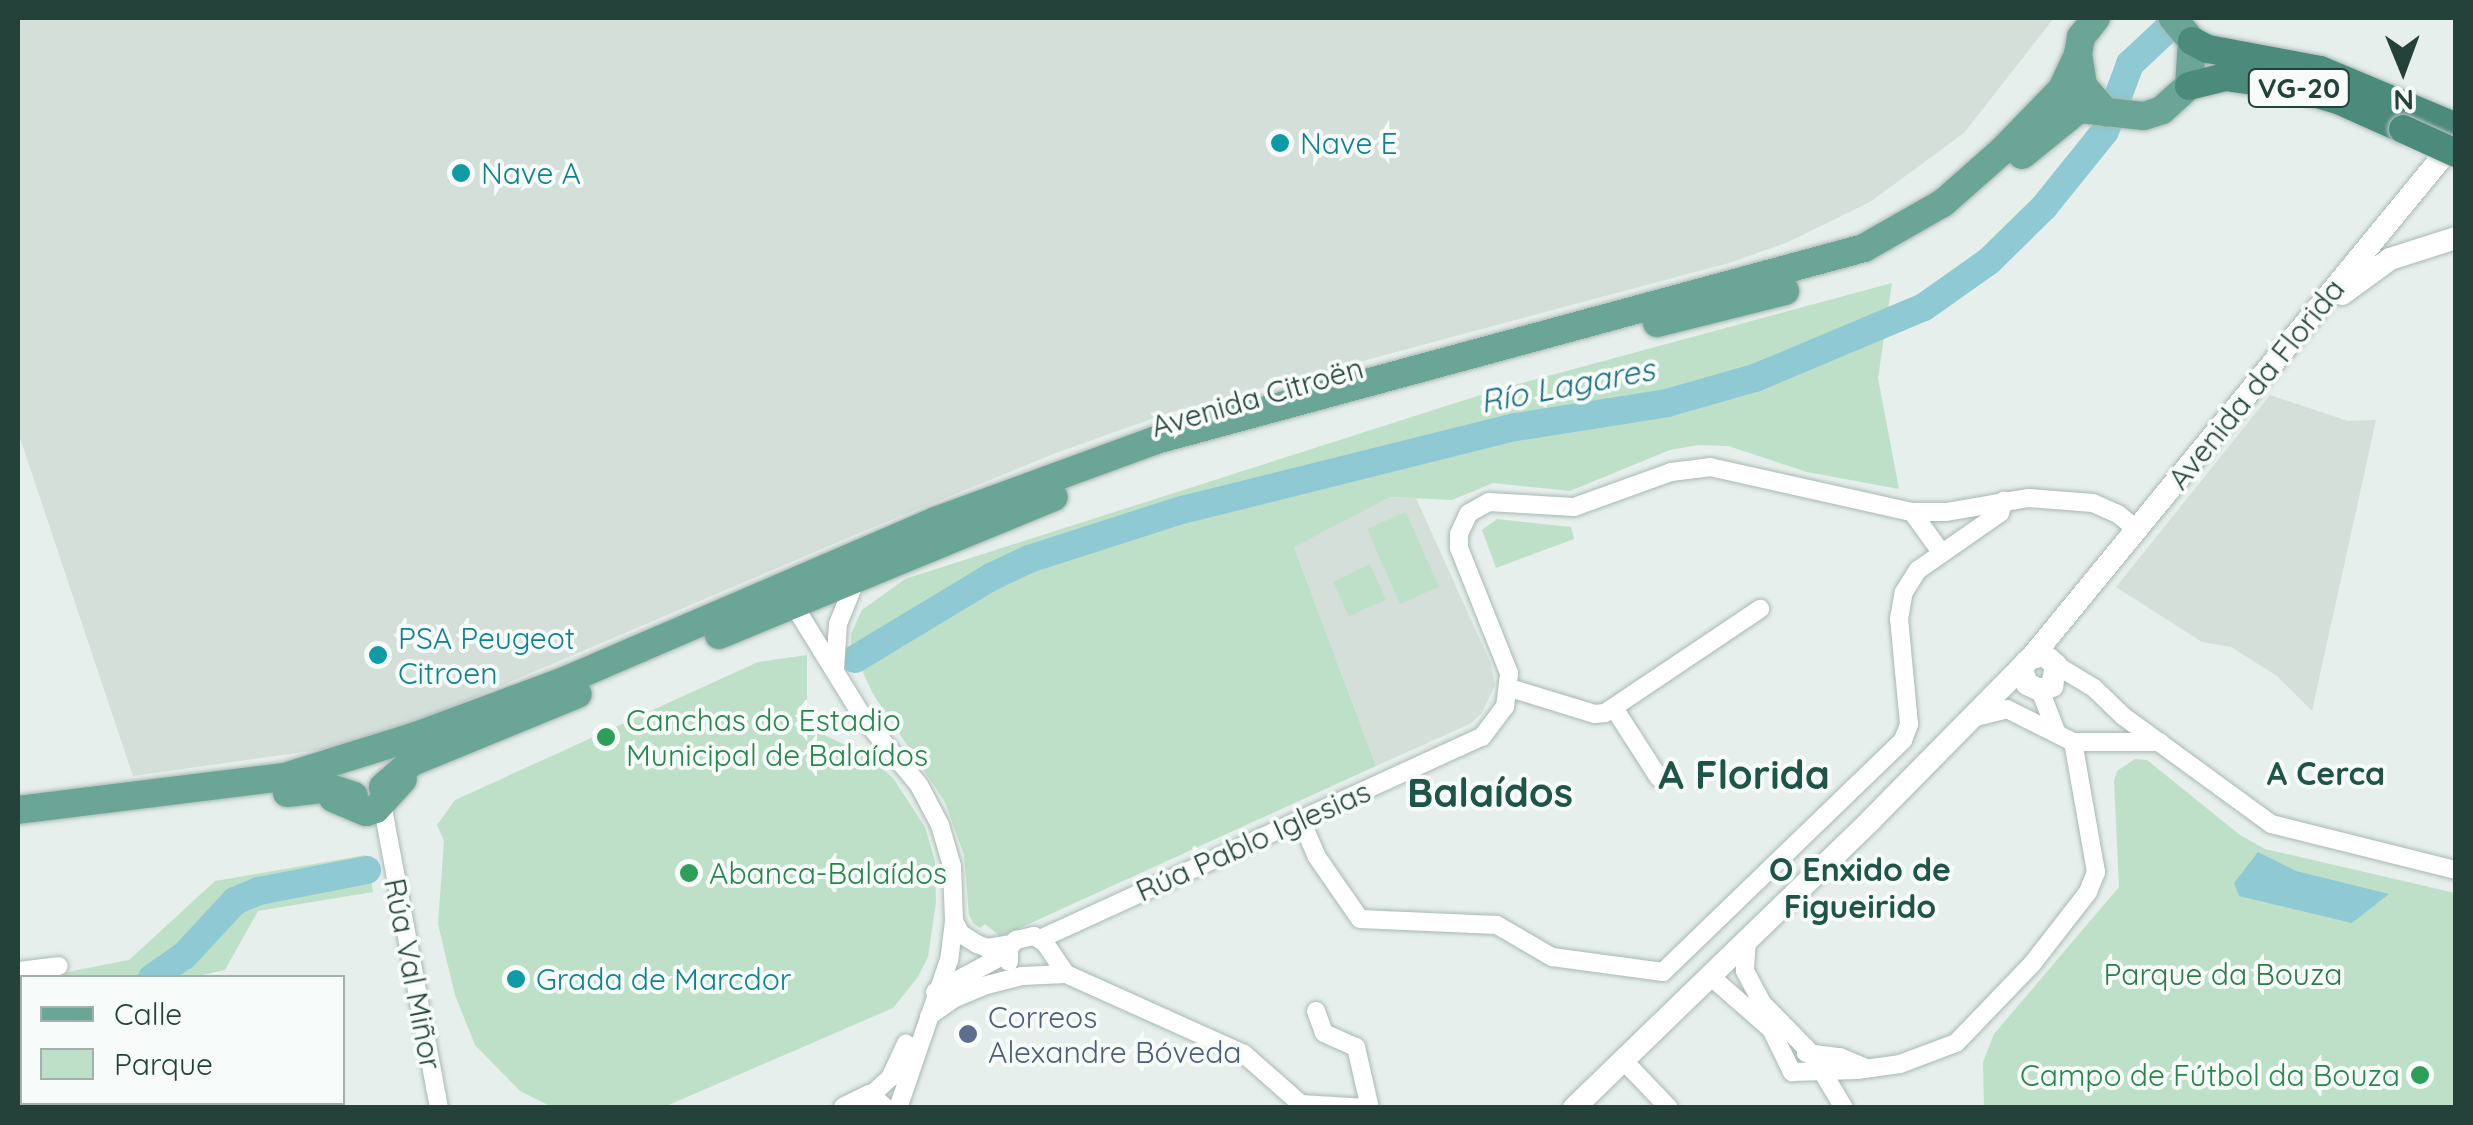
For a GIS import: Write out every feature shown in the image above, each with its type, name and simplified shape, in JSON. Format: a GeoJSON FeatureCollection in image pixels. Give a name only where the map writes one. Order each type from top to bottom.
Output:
{"type":"FeatureCollection","features":[{"type":"Feature","properties":{"kind":"highway","name":"VG-20"},"geometry":{"type":"LineString","coordinates":[[2192,41],[2208,49],[2320,70],[2407,117],[2456,153]]}},
{"type":"Feature","properties":{"kind":"highway","name":"VG-20"},"geometry":{"type":"LineString","coordinates":[[2189,86],[2224,77],[2273,83],[2456,127]]}},
{"type":"Feature","properties":{"kind":"main road","name":"Avenida Citroën"},"geometry":{"type":"LineString","coordinates":[[853,568],[952,516],[1156,440],[1864,248],[1943,204],[2002,151],[2062,89],[2081,38],[2096,18]]}},
{"type":"Feature","properties":{"kind":"main road"},"geometry":{"type":"LineString","coordinates":[[2078,54],[2092,107],[2144,116],[2162,110],[2189,86],[2192,41],[2173,18]]}},
{"type":"Feature","properties":{"kind":"main road","name":"Avenida Citroën"},"geometry":{"type":"LineString","coordinates":[[416,736],[1113,473],[1243,432],[1818,282],[1874,262],[1929,234],[1975,198],[2046,131],[2092,107]]}},
{"type":"Feature","properties":{"kind":"main road","name":"Avenida da Florida"},"geometry":{"type":"LineString","coordinates":[[1574,1108],[1989,698],[2041,661],[2053,626],[2137,530],[2456,140]]}},
{"type":"Feature","properties":{"kind":"main road"},"geometry":{"type":"LineString","coordinates":[[2325,299],[2340,296],[2364,276],[2412,248],[2456,238]]}},
{"type":"Feature","properties":{"kind":"main road","name":"Avenida Citroën"},"geometry":{"type":"LineString","coordinates":[[375,797],[412,762],[440,753],[787,595]]}},
{"type":"Feature","properties":{"kind":"main road"},"geometry":{"type":"LineString","coordinates":[[2036,690],[2023,678],[2041,661]]}},
{"type":"Feature","properties":{"kind":"main road"},"geometry":{"type":"LineString","coordinates":[[1989,698],[2036,690]]}},
{"type":"Feature","properties":{"kind":"main road"},"geometry":{"type":"LineString","coordinates":[[18,830],[297,783],[361,766],[416,736]]}},
{"type":"Feature","properties":{"kind":"main road"},"geometry":{"type":"LineString","coordinates":[[297,783],[416,736]]}},
{"type":"Feature","properties":{"kind":"main road"},"geometry":{"type":"LineString","coordinates":[[18,810],[129,788],[297,783],[375,797],[380,771],[361,766]]}},
{"type":"Feature","properties":{"kind":"main road"},"geometry":{"type":"LineString","coordinates":[[845,1108],[877,1102]]}},
{"type":"Feature","properties":{"kind":"street"},"geometry":{"type":"LineString","coordinates":[[1760,609],[1614,708],[1595,714],[1510,688],[1506,656],[1459,548],[1459,534],[1469,513],[1489,502],[1574,508],[1672,472],[1710,467],[1912,512],[2049,498],[2092,502],[2118,514],[2137,530]]}},
{"type":"Feature","properties":{"kind":"street"},"geometry":{"type":"LineString","coordinates":[[1300,820],[1317,858],[1360,920],[1497,925],[1552,957],[1663,972],[1903,740],[1909,724],[1900,604],[1910,579],[1948,546],[2000,513],[2004,501]]}},
{"type":"Feature","properties":{"kind":"street"},"geometry":{"type":"LineString","coordinates":[[1948,546],[1966,524],[1965,509]]}},
{"type":"Feature","properties":{"kind":"street"},"geometry":{"type":"LineString","coordinates":[[1912,512],[1948,546]]}},
{"type":"Feature","properties":{"kind":"street"},"geometry":{"type":"LineString","coordinates":[[835,670],[838,624],[853,568]]}},
{"type":"Feature","properties":{"kind":"street"},"geometry":{"type":"LineString","coordinates":[[787,595],[864,719],[905,766],[931,806],[952,866],[954,921],[938,990],[898,1108]]}},
{"type":"Feature","properties":{"kind":"street"},"geometry":{"type":"LineString","coordinates":[[2041,661],[2094,688],[2109,705],[2271,824],[2456,870]]}},
{"type":"Feature","properties":{"kind":"street","name":"Rúa Pablo Iglesias"},"geometry":{"type":"LineString","coordinates":[[1044,944],[1300,820],[1468,746],[1496,724],[1510,688]]}},
{"type":"Feature","properties":{"kind":"street"},"geometry":{"type":"LineString","coordinates":[[2036,690],[2056,732]]}},
{"type":"Feature","properties":{"kind":"street"},"geometry":{"type":"LineString","coordinates":[[2078,741],[2100,729],[2109,705]]}},
{"type":"Feature","properties":{"kind":"street"},"geometry":{"type":"LineString","coordinates":[[1614,708],[1659,778]]}},
{"type":"Feature","properties":{"kind":"street"},"geometry":{"type":"LineString","coordinates":[[1972,719],[2007,710],[2078,741],[2161,742]]}},
{"type":"Feature","properties":{"kind":"street"},"geometry":{"type":"LineString","coordinates":[[1709,975],[1738,996],[1771,1029],[1792,1072],[1900,1064],[1956,1044],[1981,1022],[2088,892],[2096,872],[2078,741]]}},
{"type":"Feature","properties":{"kind":"street"},"geometry":{"type":"LineString","coordinates":[[375,797],[388,848]]}},
{"type":"Feature","properties":{"kind":"street","name":"Rúa Val Miñor"},"geometry":{"type":"LineString","coordinates":[[375,797],[439,1105]]}},
{"type":"Feature","properties":{"kind":"street"},"geometry":{"type":"LineString","coordinates":[[954,921],[961,934],[978,944],[1010,948]]}},
{"type":"Feature","properties":{"kind":"street"},"geometry":{"type":"LineString","coordinates":[[877,1102],[921,1004],[938,990],[1010,948],[1022,936],[1044,944],[1066,974]]}},
{"type":"Feature","properties":{"kind":"street"},"geometry":{"type":"LineString","coordinates":[[1747,940],[1745,971],[1762,1004],[1811,1053],[1843,1105]]}},
{"type":"Feature","properties":{"kind":"street"},"geometry":{"type":"LineString","coordinates":[[1030,975],[1047,965],[1044,944]]}},
{"type":"Feature","properties":{"kind":"street"},"geometry":{"type":"LineString","coordinates":[[1010,948],[1009,964],[1030,975]]}},
{"type":"Feature","properties":{"kind":"street"},"geometry":{"type":"LineString","coordinates":[[18,971],[59,966]]}},
{"type":"Feature","properties":{"kind":"street"},"geometry":{"type":"LineString","coordinates":[[926,1018],[968,992],[1030,975],[1066,974],[1244,1054],[1301,1104],[1368,1108],[1356,1047],[1324,1034],[1316,1011]]}},
{"type":"Feature","properties":{"kind":"street"},"geometry":{"type":"LineString","coordinates":[[1738,996],[1762,1004]]}},
{"type":"Feature","properties":{"kind":"street"},"geometry":{"type":"LineString","coordinates":[[1782,1054],[1840,1057],[1860,1069]]}},
{"type":"Feature","properties":{"kind":"street"},"geometry":{"type":"LineString","coordinates":[[1623,1060],[1669,1108]]}},
{"type":"Feature","properties":{"kind":"street"},"geometry":{"type":"LineString","coordinates":[[1843,1105],[1860,1069]]}},
{"type":"Feature","properties":{"kind":"shaded area"},"geometry":{"type":"Polygon","coordinates":[[[18,18],[2054,18],[1964,133],[1870,202],[1786,243],[1729,263],[1168,413],[1056,453],[857,534],[367,743],[133,776],[18,432],[18,18]]]}},
{"type":"Feature","properties":{"kind":"shaded area"},"geometry":{"type":"Polygon","coordinates":[[[2270,395],[2348,421],[2376,420],[2312,711],[2277,676],[2231,647],[2202,642],[2116,587],[2270,395]]]}},
{"type":"Feature","properties":{"kind":"shaded area"},"geometry":{"type":"Polygon","coordinates":[[[1380,497],[1416,498],[1491,664],[1495,685],[1482,713],[1470,724],[1376,766],[1285,523],[1380,497]]]}},
{"type":"Feature","properties":{"kind":"green space"},"geometry":{"type":"Polygon","coordinates":[[[1892,283],[1878,378],[1899,489],[1807,472],[1728,446],[1698,445],[1670,450],[1570,491],[1493,483],[1452,500],[1390,497],[1294,547],[1376,766],[1009,933],[1000,936],[985,924],[980,928],[973,923],[964,855],[945,802],[873,694],[851,646],[851,634],[862,610],[905,579],[1496,390],[1892,283]]]}},
{"type":"Feature","properties":{"kind":"green space"},"geometry":{"type":"Polygon","coordinates":[[[1406,512],[1439,587],[1400,604],[1367,529],[1406,512]]]}},
{"type":"Feature","properties":{"kind":"green space"},"geometry":{"type":"Polygon","coordinates":[[[1497,519],[1571,527],[1574,539],[1496,568],[1482,530],[1497,519]]]}},
{"type":"Feature","properties":{"kind":"green space"},"geometry":{"type":"Polygon","coordinates":[[[1370,564],[1386,600],[1349,616],[1333,582],[1370,564]]]}},
{"type":"Feature","properties":{"kind":"green space","name":"Abanca-Balaídos"},"geometry":{"type":"Polygon","coordinates":[[[807,655],[807,727],[867,755],[893,778],[925,827],[935,861],[936,902],[928,957],[918,977],[893,1008],[664,1107],[552,1107],[520,1091],[475,1045],[455,995],[438,924],[444,841],[437,825],[455,800],[758,662],[807,655]]]}},
{"type":"Feature","properties":{"kind":"green space","name":"Parque da Bouza"},"geometry":{"type":"Polygon","coordinates":[[[2135,759],[2147,760],[2240,835],[2265,849],[2455,893],[2455,1107],[1984,1107],[1983,1062],[1994,1034],[2119,887],[2114,781],[2117,771],[2135,759]]]}},
{"type":"Feature","properties":{"kind":"green space"},"geometry":{"type":"Polygon","coordinates":[[[366,855],[373,892],[258,911],[225,970],[202,975],[52,975],[129,960],[215,881],[366,855]]]}},
{"type":"Feature","properties":{"kind":"green space"},"geometry":{"type":"Polygon","coordinates":[[[41,960],[47,975],[20,975],[19,1067],[18,962],[41,960]]]}},
{"type":"Feature","properties":{"kind":"water"},"geometry":{"type":"Polygon","coordinates":[[[2258,852],[2296,871],[2389,894],[2352,923],[2239,896],[2234,883],[2258,852]]]}},
{"type":"Feature","properties":{"kind":"waterway","name":"Río Lagares"},"geometry":{"type":"LineString","coordinates":[[855,659],[991,577],[1029,559],[1182,510],[1516,427],[1667,403],[1755,378],[1924,307],[1989,261],[2044,207],[2105,131],[2130,64],[2179,18]]}},
{"type":"Feature","properties":{"kind":"waterway","name":"Río Lagares"},"geometry":{"type":"LineString","coordinates":[[156,975],[184,956],[235,901],[259,891],[367,870]]}},
{"type":"Feature","properties":{"kind":"place","name":"Nave E"},"geometry":{"type":"Point","coordinates":[1280,143]}},
{"type":"Feature","properties":{"kind":"place","name":"Nave A"},"geometry":{"type":"Point","coordinates":[461,173]}},
{"type":"Feature","properties":{"kind":"place","name":"PSA Peugeot Citroen"},"geometry":{"type":"Point","coordinates":[378,655]}},
{"type":"Feature","properties":{"kind":"place","name":"Canchas do Estadio Municipal de Balaídos"},"geometry":{"type":"Point","coordinates":[606,737]}},
{"type":"Feature","properties":{"kind":"place","name":"Abanca-Balaídos"},"geometry":{"type":"Point","coordinates":[689,873]}},
{"type":"Feature","properties":{"kind":"place","name":"Grada de Marcdor"},"geometry":{"type":"Point","coordinates":[516,979]}},
{"type":"Feature","properties":{"kind":"place","name":"Correos Alexandre Bóveda"},"geometry":{"type":"Point","coordinates":[968,1034]}},
{"type":"Feature","properties":{"kind":"place","name":"Campo de Fútbol da Bouza"},"geometry":{"type":"Point","coordinates":[2420,1075]}},
{"type":"Feature","properties":{"kind":"district","name":"A Cerca"},"geometry":{"type":"Point","coordinates":[2326,773]}},
{"type":"Feature","properties":{"kind":"district","name":"A Florida"},"geometry":{"type":"Point","coordinates":[1744,774]}},
{"type":"Feature","properties":{"kind":"district","name":"Balaídos"},"geometry":{"type":"Point","coordinates":[1490,792]}},
{"type":"Feature","properties":{"kind":"district","name":"O Enxido de Figueirido"},"geometry":{"type":"Point","coordinates":[1860,888]}}]}
